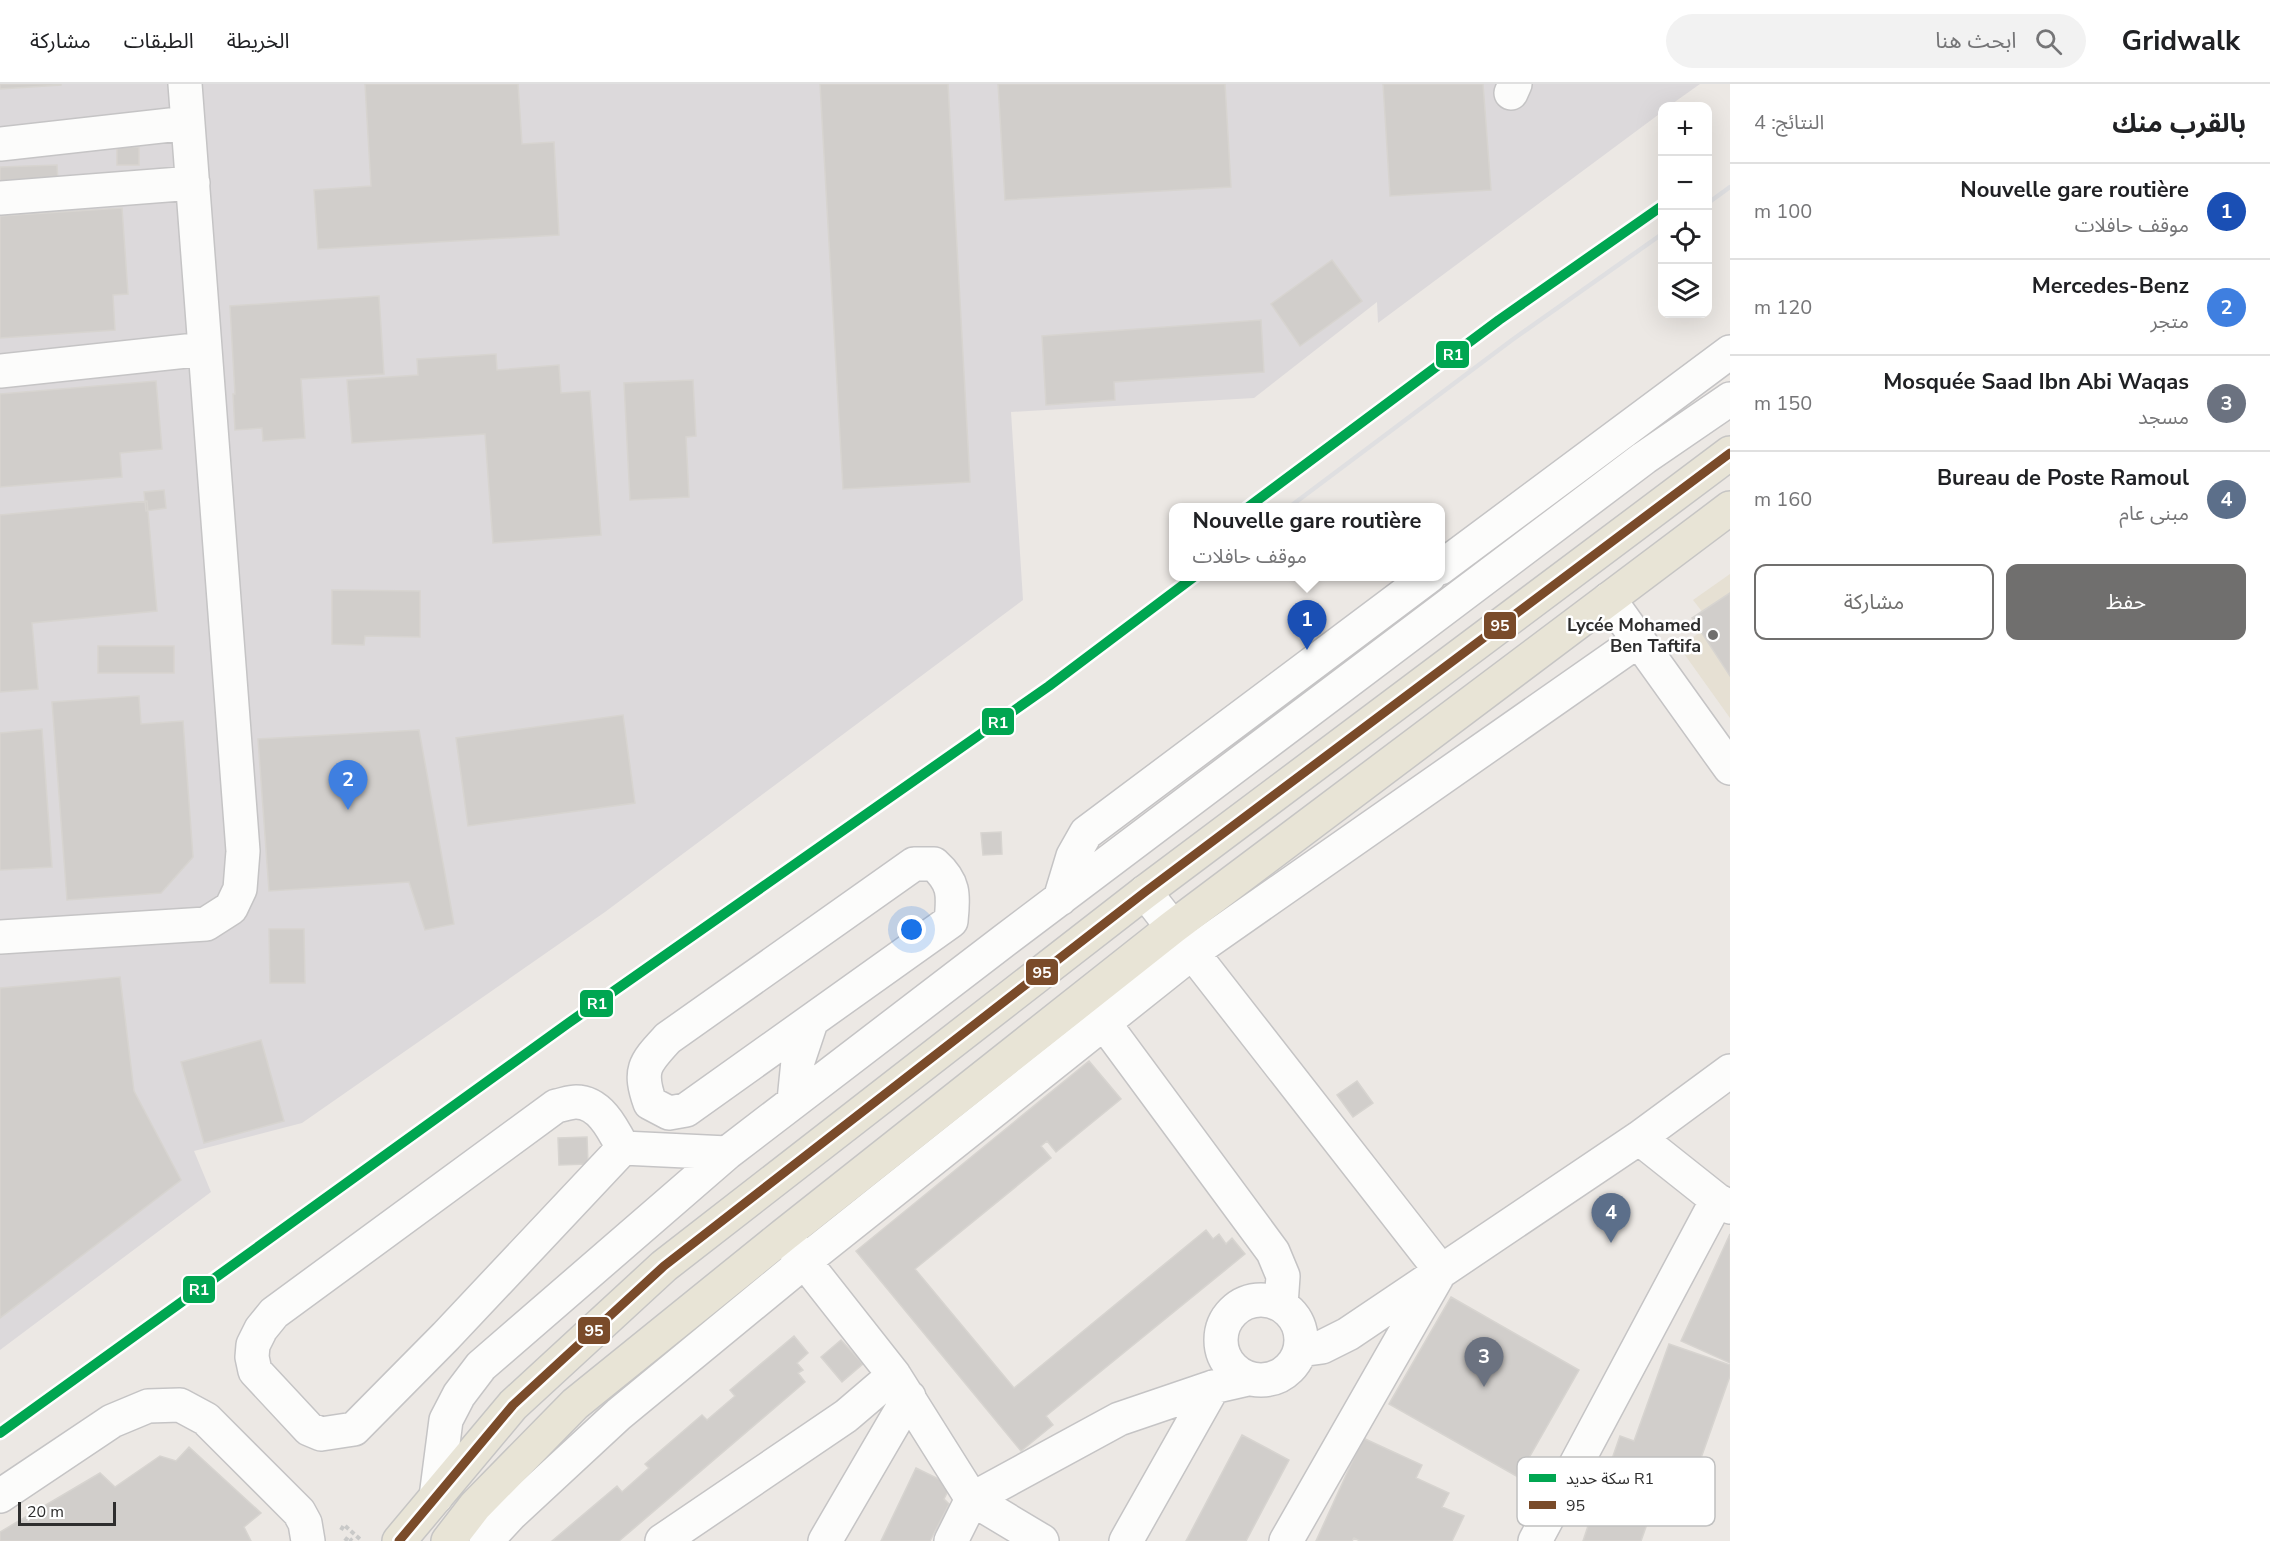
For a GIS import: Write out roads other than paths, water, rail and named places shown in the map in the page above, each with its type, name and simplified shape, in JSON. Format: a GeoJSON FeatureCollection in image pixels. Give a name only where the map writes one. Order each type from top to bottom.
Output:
{"type":"FeatureCollection","features":[{"type":"Feature","properties":{"kind":"main road"},"geometry":{"type":"LineString","coordinates":[[399,1541],[513,1405],[664,1266],[1145,892],[1730,453]]}},
{"type":"Feature","properties":{"kind":"main road"},"geometry":{"type":"LineString","coordinates":[[448,1541],[475,1506],[575,1404],[784,1234],[1183,940],[1610,599],[1730,508]]}},
{"type":"Feature","properties":{"kind":"street"},"geometry":{"type":"LineString","coordinates":[[0,937],[206,924],[231,908],[240,889],[243,851],[185,84]]}},
{"type":"Feature","properties":{"kind":"street"},"geometry":{"type":"LineString","coordinates":[[0,144],[188,123]]}},
{"type":"Feature","properties":{"kind":"street"},"geometry":{"type":"LineString","coordinates":[[0,198],[193,183]]}},
{"type":"Feature","properties":{"kind":"street"},"geometry":{"type":"LineString","coordinates":[[0,371],[205,349]]}},
{"type":"Feature","properties":{"kind":"street"},"geometry":{"type":"LineString","coordinates":[[1445,564],[1730,352]]}},
{"type":"Feature","properties":{"kind":"street"},"geometry":{"type":"LineString","coordinates":[[436,1497],[446,1420],[459,1395],[481,1366],[727,1153],[1005,940],[1644,458],[1730,399]]}},
{"type":"Feature","properties":{"kind":"street"},"geometry":{"type":"LineString","coordinates":[[1060,899],[1073,856],[1086,833],[1422,581]]}},
{"type":"Feature","properties":{"kind":"street"},"geometry":{"type":"LineString","coordinates":[[1610,599],[1730,768]]}},
{"type":"Feature","properties":{"kind":"street"},"geometry":{"type":"LineString","coordinates":[[486,1541],[510,1515],[619,1414],[805,1261],[1104,1023],[1183,940],[1639,640]]}},
{"type":"Feature","properties":{"kind":"street"},"geometry":{"type":"LineString","coordinates":[[914,864],[934,864],[947,876],[954,897],[951,921],[686,1110],[669,1113],[650,1103],[642,1082],[649,1059],[668,1038],[914,864]]}},
{"type":"Feature","properties":{"kind":"street"},"geometry":{"type":"LineString","coordinates":[[1145,892],[1441,1270]]}},
{"type":"Feature","properties":{"kind":"street"},"geometry":{"type":"LineString","coordinates":[[951,921],[1005,940]]}},
{"type":"Feature","properties":{"kind":"street"},"geometry":{"type":"LineString","coordinates":[[794,1101],[798,1061],[811,1022]]}},
{"type":"Feature","properties":{"kind":"street"},"geometry":{"type":"LineString","coordinates":[[1104,1023],[1273,1252],[1283,1276],[1281,1305]]}},
{"type":"Feature","properties":{"kind":"street"},"geometry":{"type":"LineString","coordinates":[[1300,1350],[1322,1347],[1348,1334],[1639,1138],[1730,1071]]}},
{"type":"Feature","properties":{"kind":"street"},"geometry":{"type":"LineString","coordinates":[[623,1148],[602,1114],[577,1102],[556,1106],[274,1313],[261,1329],[253,1345],[252,1357],[255,1371],[309,1429],[321,1434],[354,1429],[446,1336],[623,1148],[727,1153]]}},
{"type":"Feature","properties":{"kind":"street"},"geometry":{"type":"LineString","coordinates":[[1582,1457],[1724,1204],[1639,1138]]}},
{"type":"Feature","properties":{"kind":"street"},"geometry":{"type":"LineString","coordinates":[[784,1234],[902,1386],[972,1499],[1042,1541]]}},
{"type":"Feature","properties":{"kind":"street"},"geometry":{"type":"LineString","coordinates":[[1286,1541],[1441,1270]]}},
{"type":"Feature","properties":{"kind":"street"},"geometry":{"type":"LineString","coordinates":[[951,1541],[972,1499],[1119,1419],[1214,1387],[1248,1379],[1275,1378],[1286,1372],[1295,1362],[1302,1337],[1291,1313],[1281,1305],[1268,1300],[1241,1304],[1230,1313],[1223,1325],[1220,1338],[1227,1364],[1248,1379]]}},
{"type":"Feature","properties":{"kind":"street"},"geometry":{"type":"LineString","coordinates":[[446,1336],[481,1366]]}},
{"type":"Feature","properties":{"kind":"street"},"geometry":{"type":"LineString","coordinates":[[663,1541],[846,1416],[902,1386]]}},
{"type":"Feature","properties":{"kind":"street"},"geometry":{"type":"LineString","coordinates":[[825,1541],[902,1386]]}},
{"type":"Feature","properties":{"kind":"street"},"geometry":{"type":"LineString","coordinates":[[1126,1541],[1214,1387]]}},
{"type":"Feature","properties":{"kind":"street"},"geometry":{"type":"LineString","coordinates":[[0,1496],[112,1421],[148,1406],[180,1405],[206,1419],[299,1512],[305,1523],[308,1541]]}},
{"type":"Feature","properties":{"kind":"street"},"geometry":{"type":"LineString","coordinates":[[1535,1541],[1543,1526]]}},
{"type":"Feature","properties":{"kind":"railway"},"geometry":{"type":"LineString","coordinates":[[1712,200],[1730,187]]}},
{"type":"Feature","properties":{"kind":"railway"},"geometry":{"type":"LineString","coordinates":[[1295,503],[1512,340],[1658,237]]}},
{"type":"Feature","properties":{"kind":"railway"},"geometry":{"type":"LineString","coordinates":[[0,1433],[567,1024],[1049,686],[1188,581]]}},
{"type":"Feature","properties":{"kind":"rail line","name":"R1"},"geometry":{"type":"LineString","coordinates":[[1254,503],[1499,320],[1658,209]]}},
{"type":"Feature","properties":{"kind":"rail line","name":"R1"},"geometry":{"type":"LineString","coordinates":[[0,1433],[567,1024],[1049,686],[1188,581]]}},
{"type":"Feature","properties":{"kind":"place","name":"Lycée Mohamed Ben Taftifa"},"geometry":{"type":"Point","coordinates":[1713,635]}},
{"type":"Feature","properties":{"kind":"place","name":"Nouvelle gare routière"},"geometry":{"type":"Point","coordinates":[1307,650]}},
{"type":"Feature","properties":{"kind":"place","name":"Mercedes-Benz"},"geometry":{"type":"Point","coordinates":[348,810]}},
{"type":"Feature","properties":{"kind":"place","name":"Bureau de Poste Ramoul"},"geometry":{"type":"Point","coordinates":[1611,1243]}},
{"type":"Feature","properties":{"kind":"place","name":"Mosquée Saad Ibn Abi Waqas"},"geometry":{"type":"Point","coordinates":[1484,1387]}}]}
